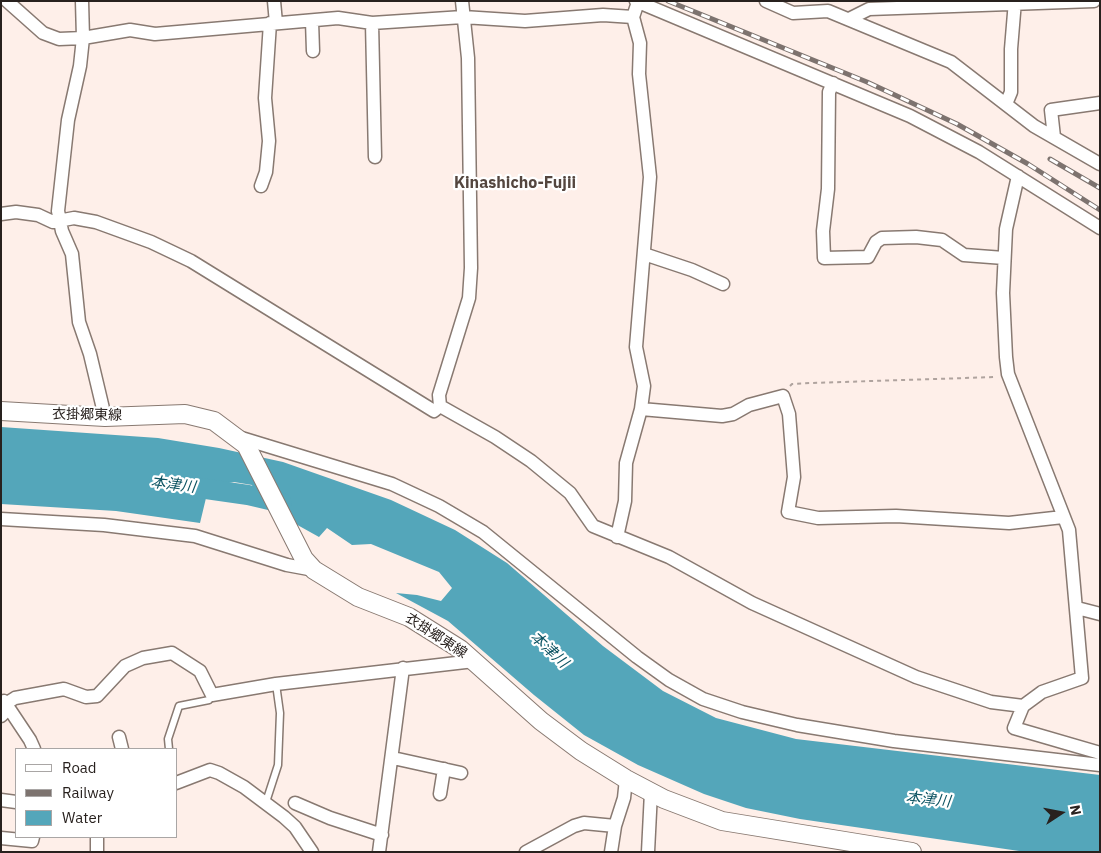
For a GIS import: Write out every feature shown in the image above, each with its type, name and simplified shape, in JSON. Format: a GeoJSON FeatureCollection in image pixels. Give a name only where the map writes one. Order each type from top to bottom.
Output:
{"type":"FeatureCollection","features":[{"type":"Feature","properties":{"kind":"main road","name":"衣掛郷東線"},"geometry":{"type":"LineString","coordinates":[[1,411],[105,417],[185,414],[214,421],[242,441],[309,565],[358,597],[410,617],[474,661],[541,721],[581,751],[626,779],[651,792],[722,821],[912,852]]}},
{"type":"Feature","properties":{"kind":"street"},"geometry":{"type":"LineString","coordinates":[[7,1],[43,33],[59,39],[83,38],[130,30],[155,34],[338,18],[372,23],[463,17],[525,21],[603,15],[633,17]]}},
{"type":"Feature","properties":{"kind":"street"},"geometry":{"type":"LineString","coordinates":[[82,1],[83,38],[80,66],[68,120],[58,199],[60,222],[72,254],[79,322],[90,354],[105,417]]}},
{"type":"Feature","properties":{"kind":"street"},"geometry":{"type":"LineString","coordinates":[[261,186],[266,172],[269,141],[265,98],[274,1]]}},
{"type":"Feature","properties":{"kind":"street"},"geometry":{"type":"LineString","coordinates":[[440,406],[439,394],[468,298],[471,268],[468,58],[462,1]]}},
{"type":"Feature","properties":{"kind":"street"},"geometry":{"type":"LineString","coordinates":[[766,1],[793,12],[828,6],[850,20],[951,62],[1034,126],[1100,164]]}},
{"type":"Feature","properties":{"kind":"street"},"geometry":{"type":"LineString","coordinates":[[850,20],[869,9],[1015,2],[1094,1]]}},
{"type":"Feature","properties":{"kind":"street"},"geometry":{"type":"LineString","coordinates":[[617,537],[624,501],[626,463],[641,409],[644,386],[636,347],[650,177],[639,74],[640,43],[633,17],[637,2],[910,116],[979,152],[1100,228]]}},
{"type":"Feature","properties":{"kind":"street"},"geometry":{"type":"LineString","coordinates":[[1006,104],[1011,92],[1011,49],[1015,2]]}},
{"type":"Feature","properties":{"kind":"street"},"geometry":{"type":"LineString","coordinates":[[312,21],[313,51]]}},
{"type":"Feature","properties":{"kind":"street"},"geometry":{"type":"LineString","coordinates":[[372,23],[375,157]]}},
{"type":"Feature","properties":{"kind":"street"},"geometry":{"type":"LineString","coordinates":[[833,83],[829,92],[829,179],[823,231],[824,258],[868,257],[876,242],[882,238],[916,237],[942,240],[964,255],[1004,258]]}},
{"type":"Feature","properties":{"kind":"street"},"geometry":{"type":"LineString","coordinates":[[1054,137],[1051,110],[1100,103]]}},
{"type":"Feature","properties":{"kind":"street"},"geometry":{"type":"LineString","coordinates":[[1018,176],[1006,229],[1004,258],[1003,293],[1008,374],[1069,530],[1082,678],[1042,692],[1023,706],[1014,728],[1100,753]]}},
{"type":"Feature","properties":{"kind":"street"},"geometry":{"type":"LineString","coordinates":[[1,214],[16,212],[38,215],[53,222],[74,218],[96,222],[151,242],[191,261],[434,411],[440,406]]}},
{"type":"Feature","properties":{"kind":"street"},"geometry":{"type":"LineString","coordinates":[[644,254],[723,284]]}},
{"type":"Feature","properties":{"kind":"street"},"geometry":{"type":"LineString","coordinates":[[641,409],[722,416],[733,414],[749,405],[783,396],[789,414],[794,477],[788,512],[818,518],[896,516],[1009,523],[1063,517]]}},
{"type":"Feature","properties":{"kind":"street"},"geometry":{"type":"LineString","coordinates":[[440,406],[495,437],[530,461],[570,493],[593,526],[670,557],[752,603],[916,677],[991,702],[1023,706]]}},
{"type":"Feature","properties":{"kind":"street"},"geometry":{"type":"LineString","coordinates":[[242,441],[392,484],[439,506],[483,532],[637,657],[669,680],[703,699],[742,712],[797,726],[894,741],[1100,765]]}},
{"type":"Feature","properties":{"kind":"street"},"geometry":{"type":"LineString","coordinates":[[1,519],[104,524],[194,536],[287,565],[309,565]]}},
{"type":"Feature","properties":{"kind":"street"},"geometry":{"type":"LineString","coordinates":[[1077,608],[1100,614]]}},
{"type":"Feature","properties":{"kind":"street"},"geometry":{"type":"LineString","coordinates":[[4,701],[64,689],[86,698],[97,696],[125,666],[143,658],[172,653],[200,671],[212,695],[276,684],[474,661]]}},
{"type":"Feature","properties":{"kind":"street"},"geometry":{"type":"LineString","coordinates":[[379,852],[393,758],[403,668]]}},
{"type":"Feature","properties":{"kind":"street"},"geometry":{"type":"LineString","coordinates":[[1,716],[6,710],[4,701]]}},
{"type":"Feature","properties":{"kind":"street"},"geometry":{"type":"LineString","coordinates":[[4,701],[33,748]]}},
{"type":"Feature","properties":{"kind":"street"},"geometry":{"type":"LineString","coordinates":[[393,758],[460,773]]}},
{"type":"Feature","properties":{"kind":"street"},"geometry":{"type":"LineString","coordinates":[[440,794],[444,769]]}},
{"type":"Feature","properties":{"kind":"street"},"geometry":{"type":"LineString","coordinates":[[178,783],[210,770],[244,787],[266,802],[295,827],[312,852]]}},
{"type":"Feature","properties":{"kind":"street"},"geometry":{"type":"LineString","coordinates":[[611,852],[615,826],[624,798],[626,779]]}},
{"type":"Feature","properties":{"kind":"street"},"geometry":{"type":"LineString","coordinates":[[648,852],[651,792]]}},
{"type":"Feature","properties":{"kind":"street"},"geometry":{"type":"LineString","coordinates":[[1,800],[15,802]]}},
{"type":"Feature","properties":{"kind":"street"},"geometry":{"type":"LineString","coordinates":[[295,803],[330,818],[382,835]]}},
{"type":"Feature","properties":{"kind":"street"},"geometry":{"type":"LineString","coordinates":[[526,852],[584,822],[615,826]]}},
{"type":"Feature","properties":{"kind":"street"},"geometry":{"type":"LineString","coordinates":[[1,838],[32,841],[33,838]]}},
{"type":"Feature","properties":{"kind":"street"},"geometry":{"type":"LineString","coordinates":[[97,838],[97,852]]}},
{"type":"Feature","properties":{"kind":"lane"},"geometry":{"type":"LineString","coordinates":[[266,802],[278,765],[280,713],[276,684]]}},
{"type":"Feature","properties":{"kind":"lane"},"geometry":{"type":"LineString","coordinates":[[169,748],[168,739],[179,706],[208,700],[212,695]]}},
{"type":"Feature","properties":{"kind":"path"},"geometry":{"type":"LineString","coordinates":[[783,396],[792,384],[1000,377],[1008,374]]}},
{"type":"Feature","properties":{"kind":"water"},"geometry":{"type":"Polygon","coordinates":[[[1,427],[158,438],[219,448],[283,462],[391,500],[455,530],[507,563],[603,646],[663,691],[716,718],[796,739],[1100,775],[1100,852],[1026,852],[800,819],[746,808],[704,794],[638,765],[584,735],[448,621],[396,593],[417,595],[441,601],[452,588],[439,572],[371,544],[352,545],[327,528],[319,537],[258,503],[252,485],[234,482],[212,486],[206,498],[200,523],[116,511],[1,504],[1,427]]]}},
{"type":"Feature","properties":{"kind":"waterway","name":"本津川"},"geometry":{"type":"LineString","coordinates":[[185,486],[248,495],[282,503]]}},
{"type":"Feature","properties":{"kind":"railway"},"geometry":{"type":"LineString","coordinates":[[668,1],[867,82],[957,124],[1028,164],[1100,210]]}},
{"type":"Feature","properties":{"kind":"railway"},"geometry":{"type":"LineString","coordinates":[[1050,159],[1100,188]]}},
{"type":"Feature","properties":{"kind":"district","name":"Kinashicho-Fujii"},"geometry":{"type":"Point","coordinates":[515,183]}}]}
